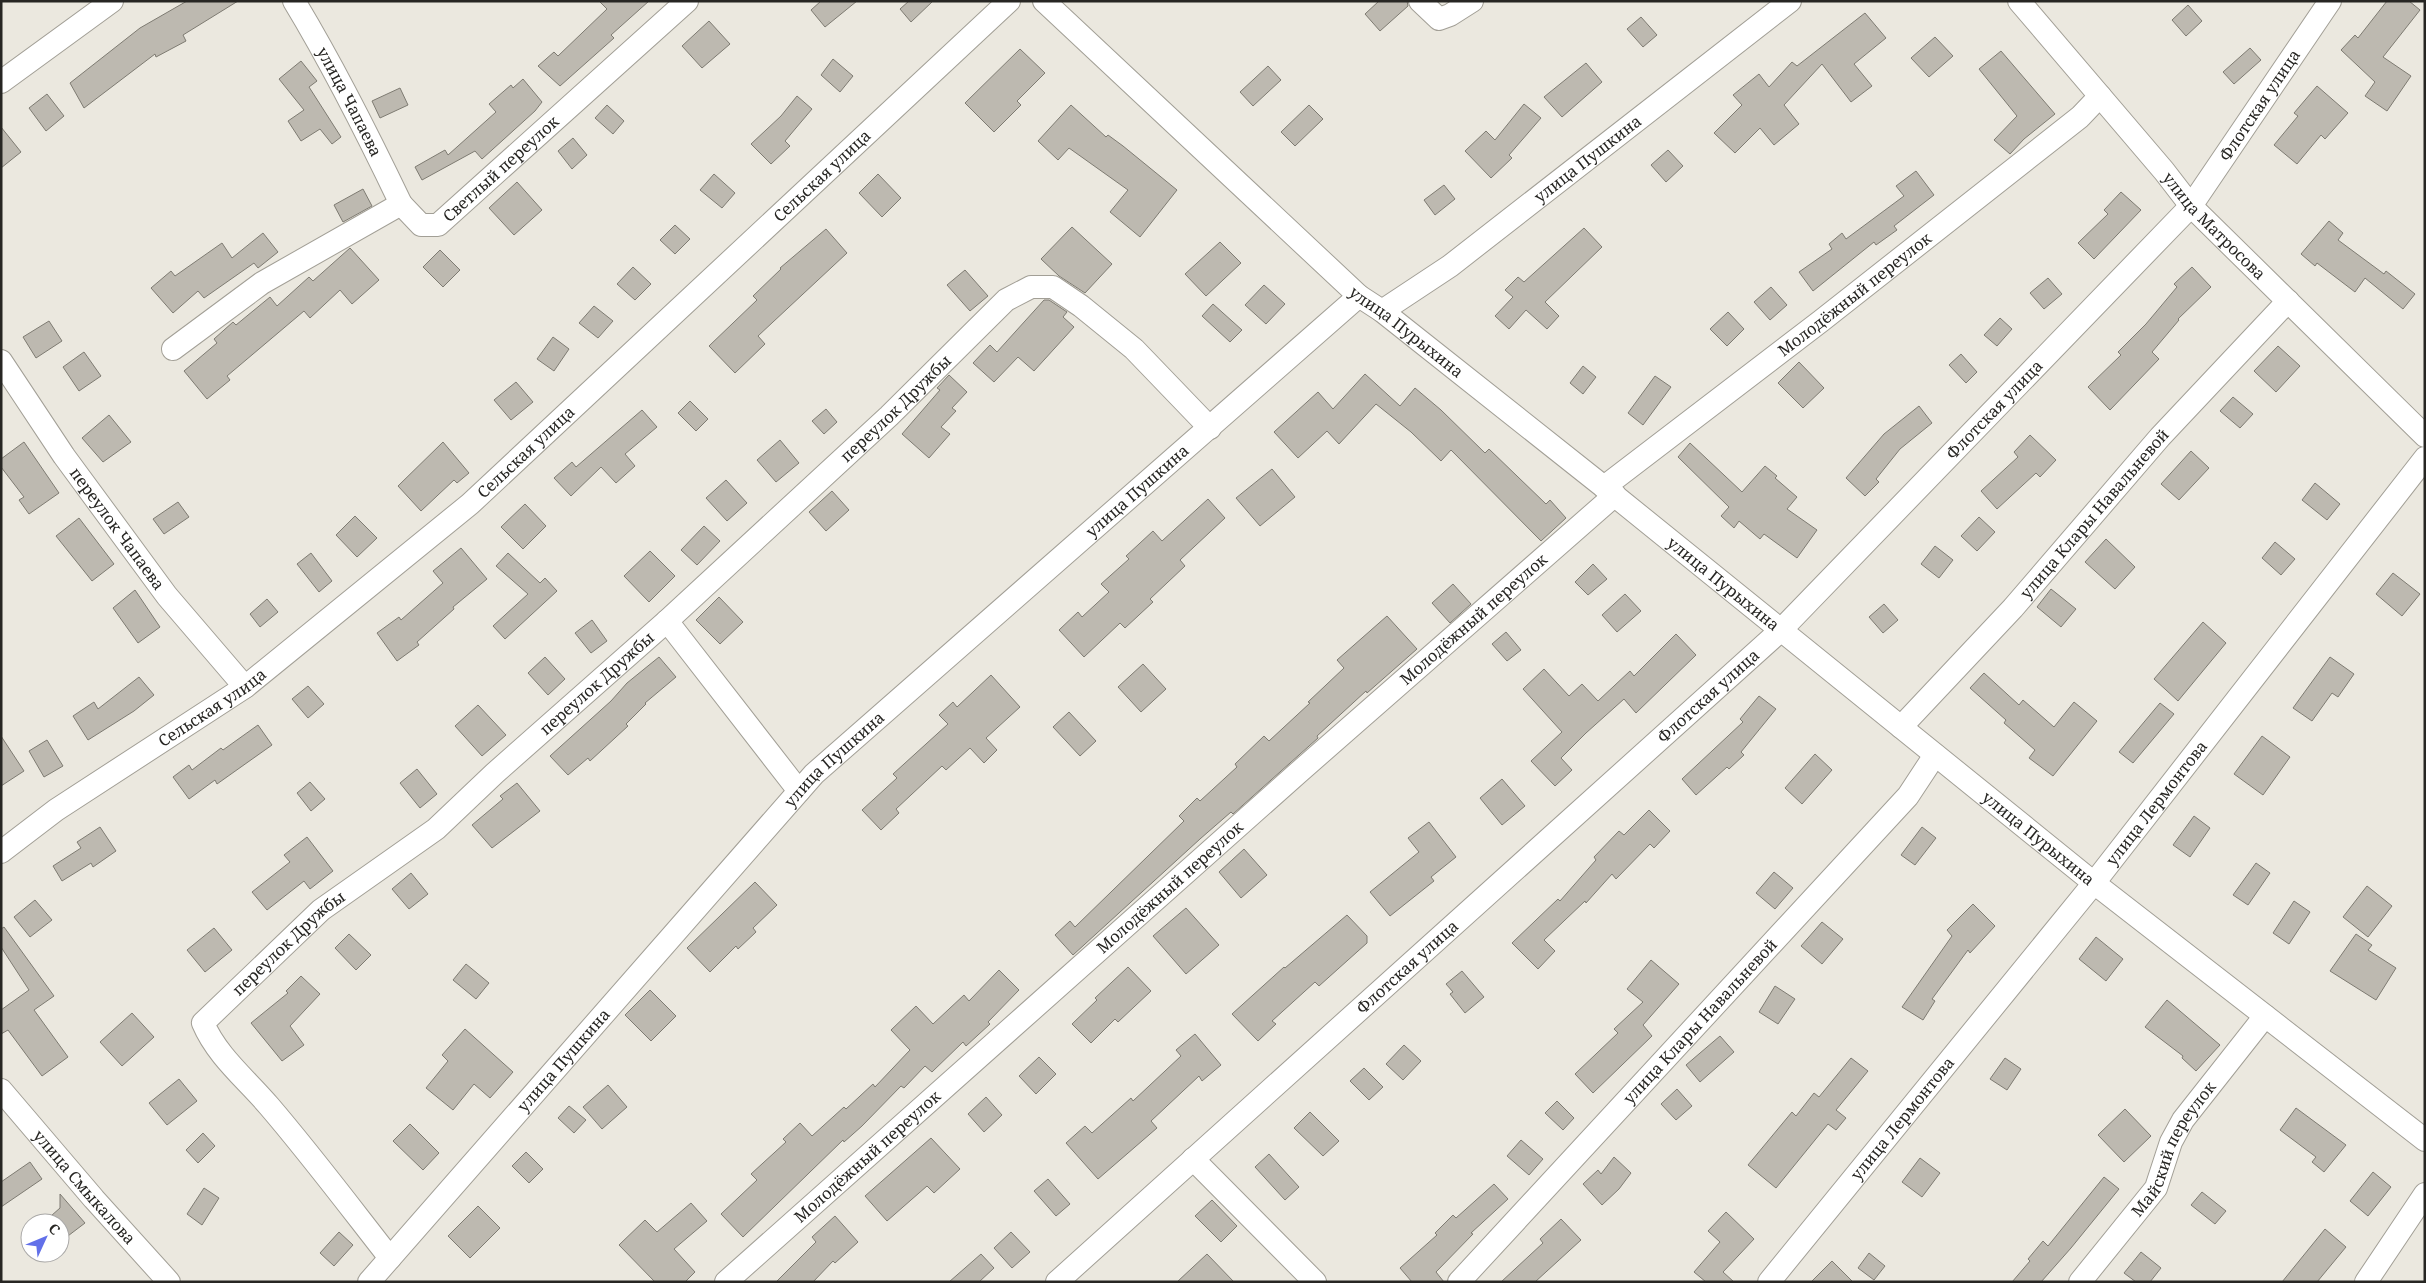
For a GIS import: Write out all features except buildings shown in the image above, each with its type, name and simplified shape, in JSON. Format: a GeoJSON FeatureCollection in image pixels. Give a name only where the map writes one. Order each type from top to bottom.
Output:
{"type":"FeatureCollection","features":[{"type":"Feature","properties":{"kind":"street"},"geometry":{"type":"LineString","coordinates":[[1,82],[112,1]]}},
{"type":"Feature","properties":{"kind":"street","name":"улица Чапаева"},"geometry":{"type":"LineString","coordinates":[[294,1],[314,34],[401,204]]}},
{"type":"Feature","properties":{"kind":"street","name":"Светлый переулок"},"geometry":{"type":"LineString","coordinates":[[401,204],[421,225],[438,225],[687,1]]}},
{"type":"Feature","properties":{"kind":"street","name":"Сельская улица"},"geometry":{"type":"LineString","coordinates":[[1,852],[56,810],[245,687],[470,504],[1010,1]]}},
{"type":"Feature","properties":{"kind":"street","name":"улица Пурыхина"},"geometry":{"type":"LineString","coordinates":[[1044,1],[1359,296],[1382,311],[1610,491],[1780,631],[2094,883],[2425,1140]]}},
{"type":"Feature","properties":{"kind":"street"},"geometry":{"type":"LineString","coordinates":[[1420,1],[1438,19],[1450,15],[1472,1]]}},
{"type":"Feature","properties":{"kind":"street","name":"улица Пушкина"},"geometry":{"type":"LineString","coordinates":[[1382,311],[1450,266],[1790,1]]}},
{"type":"Feature","properties":{"kind":"street","name":"улица Матросова"},"geometry":{"type":"LineString","coordinates":[[2019,1],[2192,206],[2425,436]]}},
{"type":"Feature","properties":{"kind":"street","name":"Флотская улица"},"geometry":{"type":"LineString","coordinates":[[1057,1282],[1780,631],[2192,206],[2330,1]]}},
{"type":"Feature","properties":{"kind":"street","name":"Молодёжный переулок"},"geometry":{"type":"LineString","coordinates":[[726,1282],[1299,772],[1610,491],[1820,321],[2080,117],[2100,96]]}},
{"type":"Feature","properties":{"kind":"street"},"geometry":{"type":"LineString","coordinates":[[173,349],[262,283],[401,204]]}},
{"type":"Feature","properties":{"kind":"street","name":"переулок Дружбы"},"geometry":{"type":"LineString","coordinates":[[390,1258],[268,1104],[235,1069],[208,1036],[203,1023],[321,910],[436,829],[495,772],[667,621],[889,416],[1006,300],[1031,287],[1054,287],[1081,306],[1134,349],[1210,428]]}},
{"type":"Feature","properties":{"kind":"street","name":"улица Пушкина"},"geometry":{"type":"LineString","coordinates":[[369,1282],[814,774],[1359,296]]}},
{"type":"Feature","properties":{"kind":"street","name":"улица Клары Навальневой"},"geometry":{"type":"LineString","coordinates":[[1901,728],[2014,608],[2160,437],[2288,302]]}},
{"type":"Feature","properties":{"kind":"street","name":"переулок Чапаева"},"geometry":{"type":"LineString","coordinates":[[1,361],[64,456],[167,596],[245,687]]}},
{"type":"Feature","properties":{"kind":"street","name":"улица Лермонтова"},"geometry":{"type":"LineString","coordinates":[[1769,1282],[2094,883],[2425,458]]}},
{"type":"Feature","properties":{"kind":"street"},"geometry":{"type":"LineString","coordinates":[[667,621],[800,791]]}},
{"type":"Feature","properties":{"kind":"street","name":"улица Клары Навальневой"},"geometry":{"type":"LineString","coordinates":[[1459,1282],[1908,796],[1935,755]]}},
{"type":"Feature","properties":{"kind":"street","name":"Майский переулок"},"geometry":{"type":"LineString","coordinates":[[2080,1282],[2156,1188],[2172,1142],[2183,1120],[2265,1016]]}},
{"type":"Feature","properties":{"kind":"street","name":"улица Смыкалова"},"geometry":{"type":"LineString","coordinates":[[1,1090],[94,1199],[169,1282]]}},
{"type":"Feature","properties":{"kind":"street"},"geometry":{"type":"LineString","coordinates":[[1194,1159],[1315,1282]]}},
{"type":"Feature","properties":{"kind":"street"},"geometry":{"type":"LineString","coordinates":[[2366,1282],[2425,1194]]}}]}
